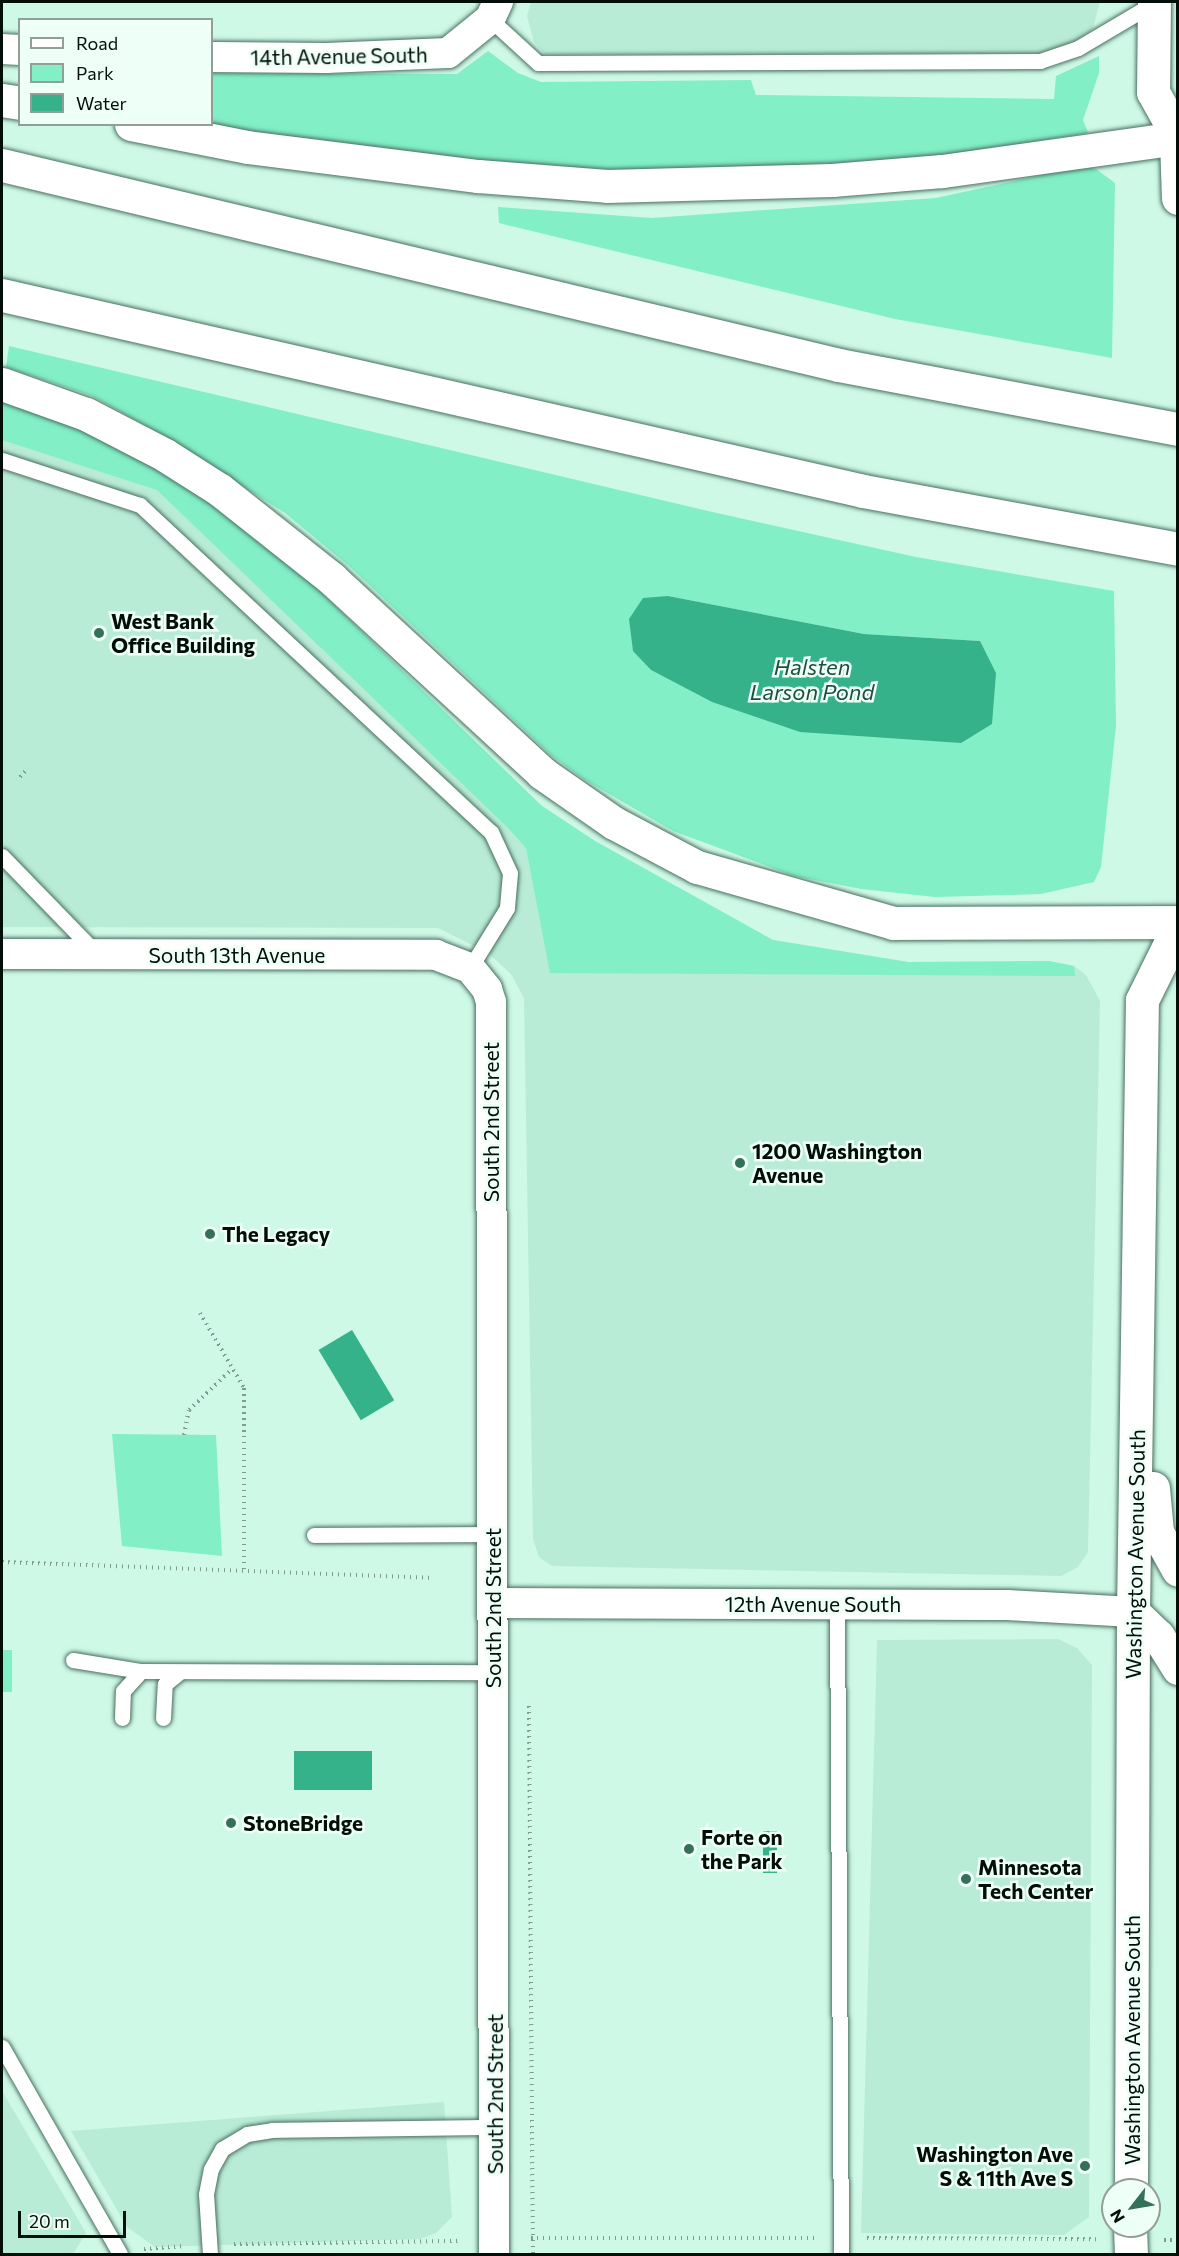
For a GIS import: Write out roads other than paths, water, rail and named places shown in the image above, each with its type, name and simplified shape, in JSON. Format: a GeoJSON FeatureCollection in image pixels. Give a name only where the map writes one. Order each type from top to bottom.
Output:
{"type":"FeatureCollection","features":[{"type":"Feature","properties":{"kind":"main road"},"geometry":{"type":"LineString","coordinates":[[1154,2],[1153,92],[1177,138],[1178,198]]}},
{"type":"Feature","properties":{"kind":"main road"},"geometry":{"type":"LineString","coordinates":[[2,100],[18,103]]}},
{"type":"Feature","properties":{"kind":"main road"},"geometry":{"type":"LineString","coordinates":[[141,126],[247,147],[478,176],[607,186],[865,177],[1177,138]]}},
{"type":"Feature","properties":{"kind":"main road"},"geometry":{"type":"LineString","coordinates":[[2,165],[839,365],[1178,429]]}},
{"type":"Feature","properties":{"kind":"main road"},"geometry":{"type":"LineString","coordinates":[[2,295],[862,491],[1079,533],[1178,555]]}},
{"type":"Feature","properties":{"kind":"main road"},"geometry":{"type":"LineString","coordinates":[[2,384],[86,414],[165,455],[220,490],[331,578],[542,773],[614,824],[697,867],[893,922],[1178,922]]}},
{"type":"Feature","properties":{"kind":"main road"},"geometry":{"type":"LineString","coordinates":[[975,392],[1178,406]]}},
{"type":"Feature","properties":{"kind":"main road"},"geometry":{"type":"LineString","coordinates":[[1079,533],[1178,549]]}},
{"type":"Feature","properties":{"kind":"main road","name":"Washington Avenue South"},"geometry":{"type":"LineString","coordinates":[[1131,2178],[1133,1612],[1142,1000],[1178,927]]}},
{"type":"Feature","properties":{"kind":"main road"},"geometry":{"type":"LineString","coordinates":[[1138,1322],[1157,1532],[1178,1570]]}},
{"type":"Feature","properties":{"kind":"main road"},"geometry":{"type":"LineString","coordinates":[[1133,1612],[1158,1636],[1178,1668]]}},
{"type":"Feature","properties":{"kind":"main road"},"geometry":{"type":"LineString","coordinates":[[1130,2238],[1131,2254]]}},
{"type":"Feature","properties":{"kind":"street","name":"14th Avenue South"},"geometry":{"type":"LineString","coordinates":[[213,57],[348,58],[448,53],[494,10]]}},
{"type":"Feature","properties":{"kind":"street"},"geometry":{"type":"LineString","coordinates":[[2,49],[18,50]]}},
{"type":"Feature","properties":{"kind":"street","name":"South 13th Avenue"},"geometry":{"type":"LineString","coordinates":[[2,954],[436,955],[470,968]]}},
{"type":"Feature","properties":{"kind":"street","name":"South 2nd Street"},"geometry":{"type":"LineString","coordinates":[[470,968],[487,989],[491,1002],[494,2254]]}},
{"type":"Feature","properties":{"kind":"street","name":"12th Avenue South"},"geometry":{"type":"LineString","coordinates":[[493,1603],[1007,1605],[1133,1612]]}},
{"type":"Feature","properties":{"kind":"lane"},"geometry":{"type":"LineString","coordinates":[[494,10],[538,63],[1040,61],[1078,48],[1154,2]]}},
{"type":"Feature","properties":{"kind":"lane"},"geometry":{"type":"LineString","coordinates":[[2,460],[140,505],[491,832],[510,873],[507,908],[470,968]]}},
{"type":"Feature","properties":{"kind":"lane"},"geometry":{"type":"LineString","coordinates":[[2,856],[99,955]]}},
{"type":"Feature","properties":{"kind":"lane"},"geometry":{"type":"LineString","coordinates":[[314,1534],[493,1534]]}},
{"type":"Feature","properties":{"kind":"lane"},"geometry":{"type":"LineString","coordinates":[[837,1604],[842,2254]]}},
{"type":"Feature","properties":{"kind":"lane"},"geometry":{"type":"LineString","coordinates":[[73,1660],[141,1671],[494,1672]]}},
{"type":"Feature","properties":{"kind":"lane"},"geometry":{"type":"LineString","coordinates":[[122,1718],[123,1691],[141,1671]]}},
{"type":"Feature","properties":{"kind":"lane"},"geometry":{"type":"LineString","coordinates":[[163,1718],[165,1684],[180,1671]]}},
{"type":"Feature","properties":{"kind":"lane"},"geometry":{"type":"LineString","coordinates":[[2,2047],[120,2254]]}},
{"type":"Feature","properties":{"kind":"lane"},"geometry":{"type":"LineString","coordinates":[[209,2249],[207,2194],[211,2169],[222,2149],[247,2134],[272,2130],[495,2127]]}},
{"type":"Feature","properties":{"kind":"water","name":"Halsten Larson Pond"},"geometry":{"type":"Polygon","coordinates":[[[668,596],[864,634],[980,641],[996,673],[992,724],[961,743],[800,732],[712,702],[651,670],[633,651],[629,619],[643,598],[668,596]]]}},
{"type":"Feature","properties":{"kind":"water"},"geometry":{"type":"Polygon","coordinates":[[[352,1330],[394,1400],[361,1420],[319,1350],[352,1330]]]}},
{"type":"Feature","properties":{"kind":"water"},"geometry":{"type":"Polygon","coordinates":[[[294,1751],[372,1751],[372,1790],[294,1790],[294,1751]]]}},
{"type":"Feature","properties":{"kind":"water"},"geometry":{"type":"Polygon","coordinates":[[[763,1831],[777,1831],[777,1873],[763,1873],[763,1831]]]}},
{"type":"Feature","properties":{"kind":"place","name":"West Bank Office Building"},"geometry":{"type":"Point","coordinates":[99,633]}},
{"type":"Feature","properties":{"kind":"place","name":"1200 Washington Avenue"},"geometry":{"type":"Point","coordinates":[740,1163]}},
{"type":"Feature","properties":{"kind":"place","name":"The Legacy"},"geometry":{"type":"Point","coordinates":[210,1234]}},
{"type":"Feature","properties":{"kind":"place","name":"StoneBridge"},"geometry":{"type":"Point","coordinates":[231,1823]}},
{"type":"Feature","properties":{"kind":"place","name":"Forte on the Park"},"geometry":{"type":"Point","coordinates":[689,1849]}},
{"type":"Feature","properties":{"kind":"place","name":"Minnesota Tech Center"},"geometry":{"type":"Point","coordinates":[966,1879]}},
{"type":"Feature","properties":{"kind":"place","name":"Washington Ave S & 11th Ave S"},"geometry":{"type":"Point","coordinates":[1085,2166]}}]}
